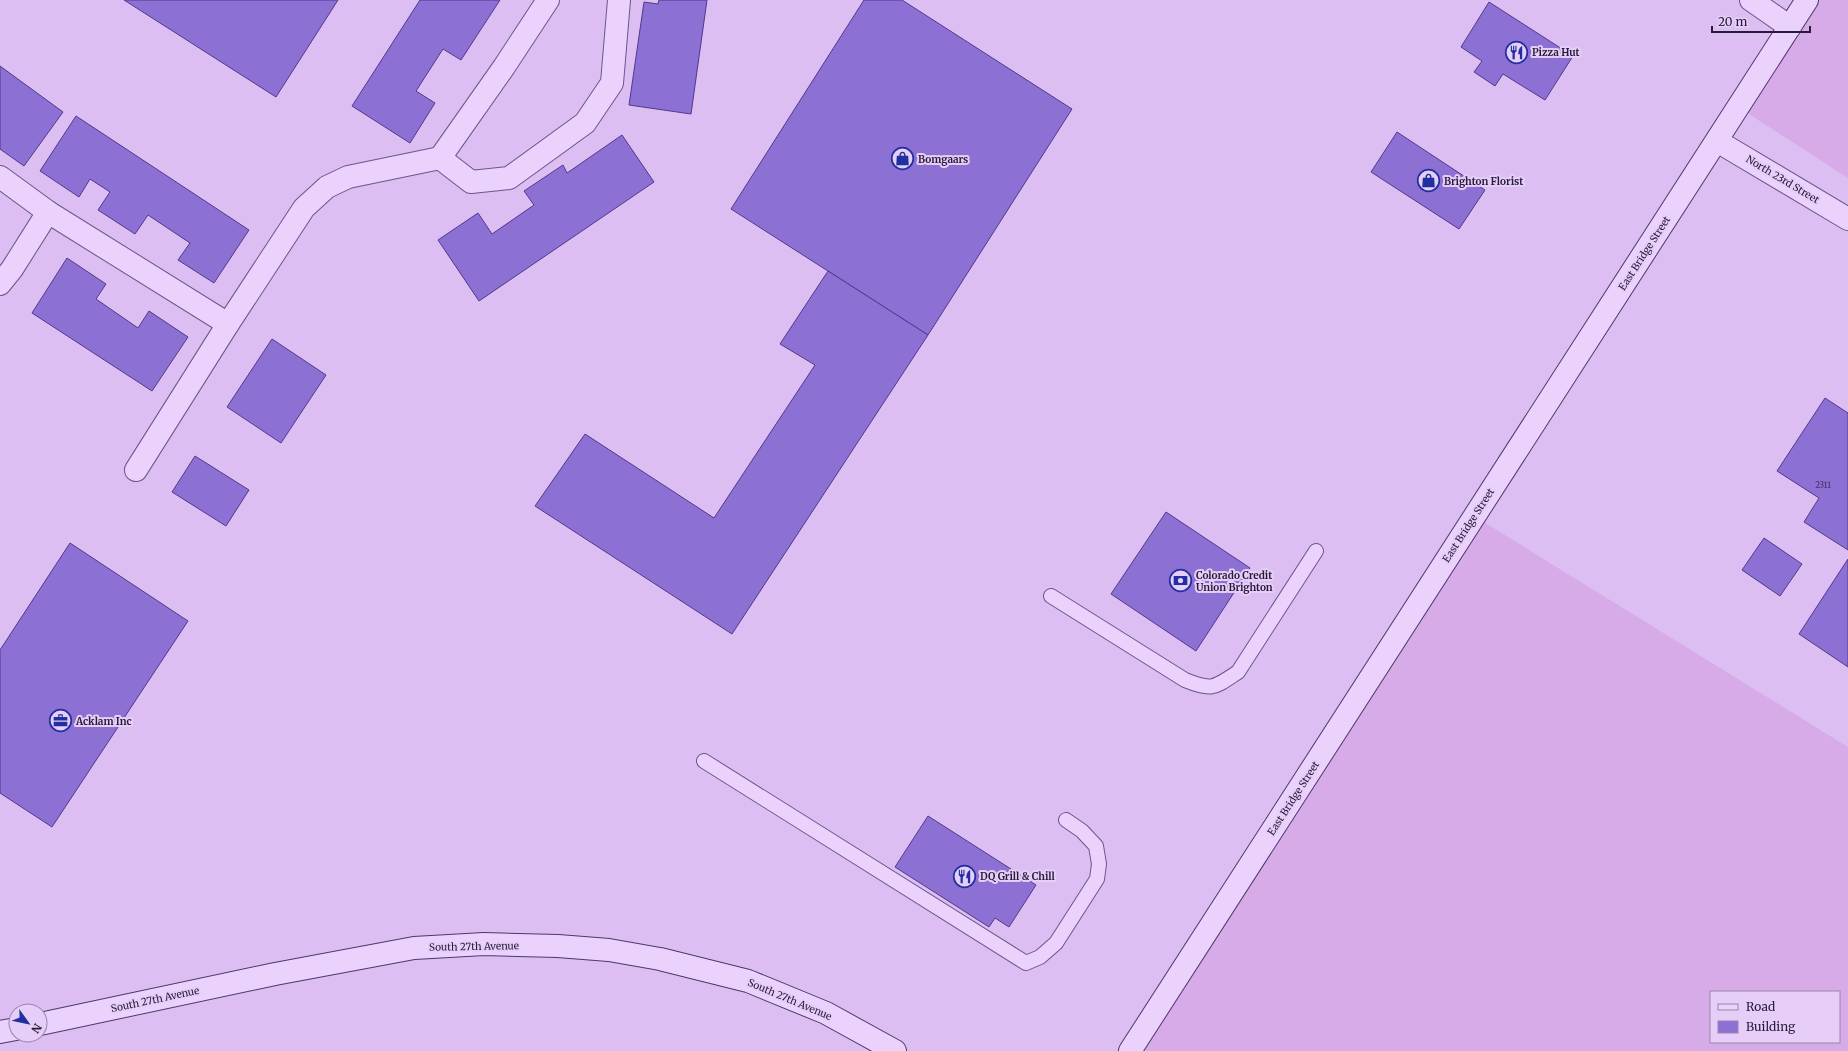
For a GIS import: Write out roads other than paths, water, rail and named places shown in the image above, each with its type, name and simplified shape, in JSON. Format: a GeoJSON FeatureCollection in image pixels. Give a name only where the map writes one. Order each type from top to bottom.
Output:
{"type":"FeatureCollection","features":[{"type":"Feature","properties":{"kind":"main road"},"geometry":{"type":"LineString","coordinates":[[136,470],[228,324],[304,208],[327,187],[348,177],[440,158],[504,67],[548,0]]}},
{"type":"Feature","properties":{"kind":"main road"},"geometry":{"type":"LineString","coordinates":[[440,158],[471,182],[508,178],[585,122],[612,83],[618,0]]}},
{"type":"Feature","properties":{"kind":"main road"},"geometry":{"type":"LineString","coordinates":[[1751,0],[1790,27]]}},
{"type":"Feature","properties":{"kind":"main road","name":"East Bridge Street"},"geometry":{"type":"LineString","coordinates":[[1130,1051],[1807,0]]}},
{"type":"Feature","properties":{"kind":"main road","name":"North 23rd Street"},"geometry":{"type":"LineString","coordinates":[[1717,141],[1848,218]]}},
{"type":"Feature","properties":{"kind":"main road"},"geometry":{"type":"LineString","coordinates":[[0,177],[48,212],[228,324]]}},
{"type":"Feature","properties":{"kind":"main road"},"geometry":{"type":"LineString","coordinates":[[0,284],[12,269],[48,212]]}},
{"type":"Feature","properties":{"kind":"main road","name":"South 27th Avenue"},"geometry":{"type":"LineString","coordinates":[[48,1022],[275,974],[414,948],[484,944],[558,946],[608,950],[660,959],[748,981],[826,1013],[895,1051]]}},
{"type":"Feature","properties":{"kind":"lane"},"geometry":{"type":"LineString","coordinates":[[1051,596],[1185,680],[1204,687],[1219,685],[1238,672],[1316,551]]}},
{"type":"Feature","properties":{"kind":"lane"},"geometry":{"type":"LineString","coordinates":[[704,761],[1026,963],[1040,957],[1056,942],[1097,879],[1099,864],[1096,846],[1082,831],[1066,820]]}},
{"type":"Feature","properties":{"kind":"place","name":"Pizza Hut"},"geometry":{"type":"Point","coordinates":[1517,52]}},
{"type":"Feature","properties":{"kind":"place","name":"Bomgaars"},"geometry":{"type":"Point","coordinates":[902,159]}},
{"type":"Feature","properties":{"kind":"place","name":"Brighton Florist"},"geometry":{"type":"Point","coordinates":[1428,181]}},
{"type":"Feature","properties":{"kind":"place","name":"Colorado Credit Union Brighton"},"geometry":{"type":"Point","coordinates":[1181,581]}},
{"type":"Feature","properties":{"kind":"place","name":"Acklam Inc"},"geometry":{"type":"Point","coordinates":[61,721]}},
{"type":"Feature","properties":{"kind":"place","name":"DQ Grill & Chill"},"geometry":{"type":"Point","coordinates":[965,876]}}]}
